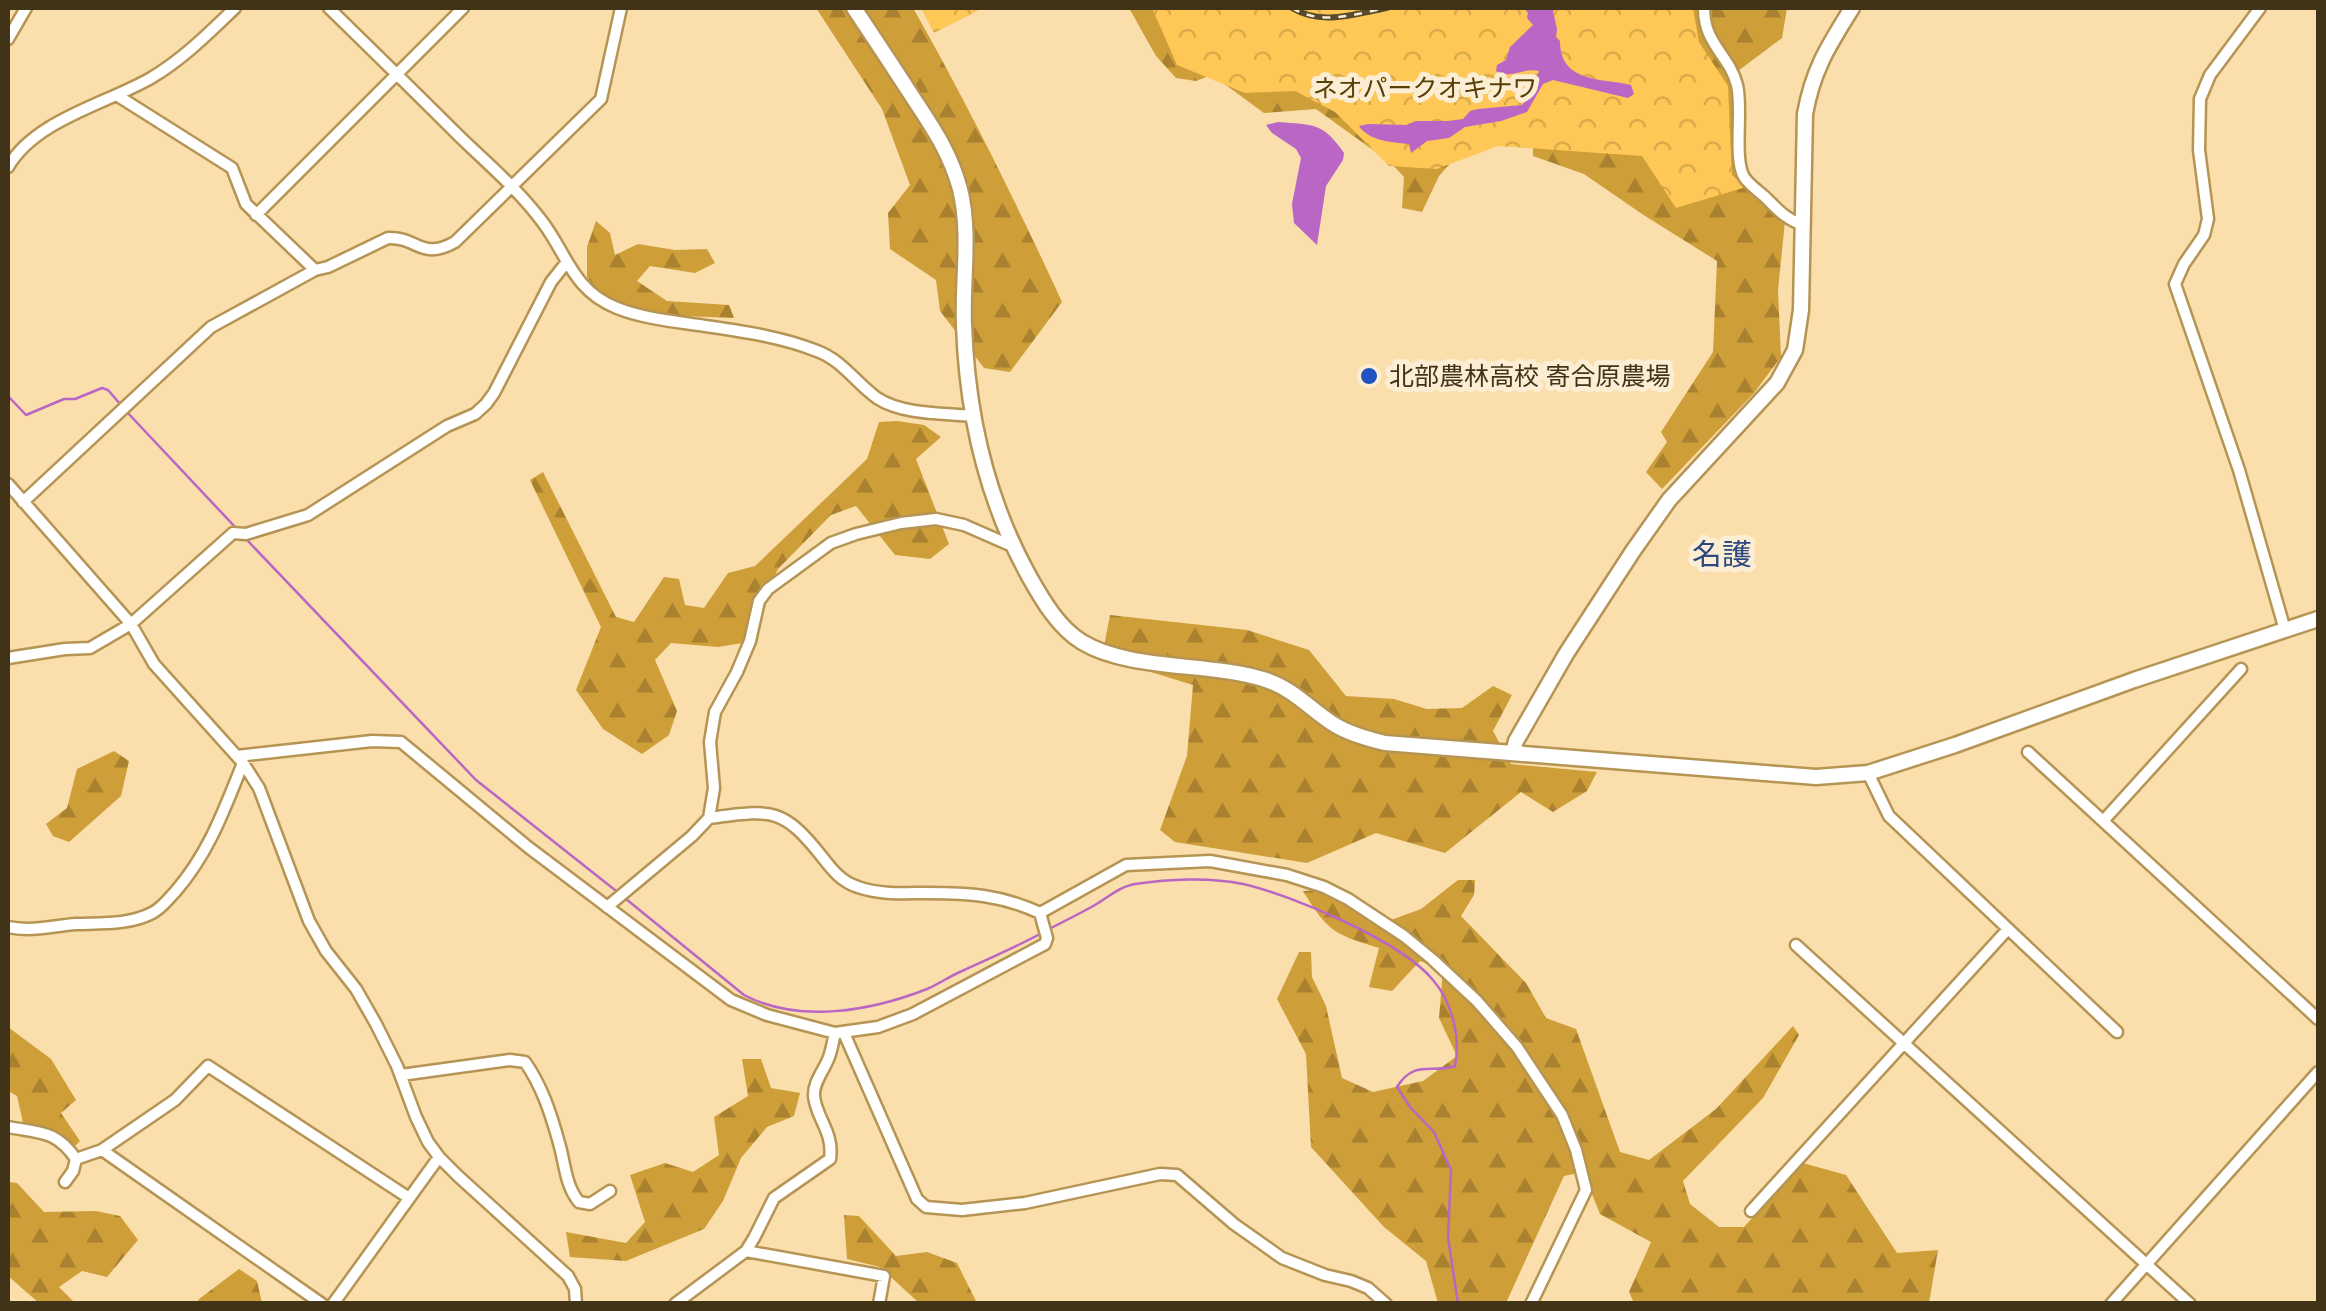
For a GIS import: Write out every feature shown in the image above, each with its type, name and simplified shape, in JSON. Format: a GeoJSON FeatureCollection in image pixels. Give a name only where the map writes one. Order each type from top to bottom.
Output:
{"type":"FeatureCollection","features":[{"type":"Feature","properties":{"kind":"street"},"geometry":{"type":"LineString","coordinates":[[8,39],[26,8]]}},
{"type":"Feature","properties":{"kind":"street"},"geometry":{"type":"LineString","coordinates":[[8,167],[11,152],[71,115],[156,76],[235,8]]}},
{"type":"Feature","properties":{"kind":"street"},"geometry":{"type":"LineString","coordinates":[[329,8],[511,186],[545,225],[582,285],[600,300],[642,316],[791,342],[827,355],[885,403],[911,410],[973,416]]}},
{"type":"Feature","properties":{"kind":"street"},"geometry":{"type":"LineString","coordinates":[[256,214],[463,8]]}},
{"type":"Feature","properties":{"kind":"street"},"geometry":{"type":"LineString","coordinates":[[23,502],[211,327],[315,270],[388,238],[396,237],[426,250],[440,250],[455,242],[602,99],[621,8]]}},
{"type":"Feature","properties":{"kind":"street"},"geometry":{"type":"LineString","coordinates":[[854,8],[950,157],[961,194],[966,236],[964,330],[973,416],[996,506],[1012,546],[1040,597],[1072,635],[1086,644],[1147,661],[1264,680],[1296,694],[1338,726],[1385,743],[1816,777],[1868,773],[2318,619]]}},
{"type":"Feature","properties":{"kind":"street"},"geometry":{"type":"LineString","coordinates":[[1704,8],[1710,40],[1736,80],[1743,176],[1792,222],[1804,225]]}},
{"type":"Feature","properties":{"kind":"street"},"geometry":{"type":"LineString","coordinates":[[1513,752],[1516,740],[1566,654],[1669,500],[1762,400],[1788,364],[1799,332],[1809,93],[1820,61],[1852,8]]}},
{"type":"Feature","properties":{"kind":"street"},"geometry":{"type":"LineString","coordinates":[[2260,8],[2210,75],[2200,99],[2199,150],[2208,219],[2204,235],[2175,284],[2238,470],[2286,630]]}},
{"type":"Feature","properties":{"kind":"street"},"geometry":{"type":"LineString","coordinates":[[118,96],[232,168],[246,204],[315,270]]}},
{"type":"Feature","properties":{"kind":"street"},"geometry":{"type":"LineString","coordinates":[[8,658],[90,648],[131,624],[233,533],[246,534],[308,515],[447,426],[475,414],[494,393],[552,282],[566,263]]}},
{"type":"Feature","properties":{"kind":"street"},"geometry":{"type":"LineString","coordinates":[[8,484],[131,624],[154,664],[240,759],[259,788],[308,921],[356,989],[401,1076],[428,1142],[439,1157],[568,1276],[576,1304]]}},
{"type":"Feature","properties":{"kind":"street"},"geometry":{"type":"LineString","coordinates":[[709,818],[714,788],[710,742],[715,712],[750,642],[759,601],[768,589],[831,543],[901,523],[936,519],[964,525],[1012,546]]}},
{"type":"Feature","properties":{"kind":"street"},"geometry":{"type":"LineString","coordinates":[[2104,820],[2241,670]]}},
{"type":"Feature","properties":{"kind":"street"},"geometry":{"type":"LineString","coordinates":[[240,759],[400,742],[528,846],[607,907],[731,1000],[767,1015],[840,1033],[878,1028],[912,1014],[1046,944],[1047,938],[1040,913],[1018,902],[991,895],[895,894],[845,882],[802,832],[779,816],[754,812],[709,818],[607,907]]}},
{"type":"Feature","properties":{"kind":"street"},"geometry":{"type":"LineString","coordinates":[[2028,752],[2318,1019]]}},
{"type":"Feature","properties":{"kind":"street"},"geometry":{"type":"LineString","coordinates":[[8,927],[28,931],[117,923],[158,910],[210,844],[240,759]]}},
{"type":"Feature","properties":{"kind":"street"},"geometry":{"type":"LineString","coordinates":[[1868,773],[1888,816],[2117,1032]]}},
{"type":"Feature","properties":{"kind":"street"},"geometry":{"type":"LineString","coordinates":[[1040,913],[1126,865],[1210,862],[1287,874],[1324,887],[1404,936],[1477,1001],[1518,1047],[1562,1115],[1576,1150],[1586,1190],[1532,1304]]}},
{"type":"Feature","properties":{"kind":"street"},"geometry":{"type":"LineString","coordinates":[[1751,1211],[2008,929]]}},
{"type":"Feature","properties":{"kind":"street"},"geometry":{"type":"LineString","coordinates":[[1796,945],[2190,1304]]}},
{"type":"Feature","properties":{"kind":"street"},"geometry":{"type":"LineString","coordinates":[[674,1304],[746,1251],[774,1198],[830,1159],[828,1130],[814,1097],[840,1033]]}},
{"type":"Feature","properties":{"kind":"street"},"geometry":{"type":"LineString","coordinates":[[840,1033],[917,1198],[926,1207],[962,1210],[1025,1203],[1160,1174],[1177,1175],[1234,1224],[1282,1258],[1351,1280],[1368,1288],[1386,1304]]}},
{"type":"Feature","properties":{"kind":"street"},"geometry":{"type":"LineString","coordinates":[[401,1076],[510,1060],[525,1062],[538,1080],[570,1190],[579,1202],[590,1204],[610,1191]]}},
{"type":"Feature","properties":{"kind":"street"},"geometry":{"type":"LineString","coordinates":[[76,1160],[102,1150],[176,1100],[208,1066],[409,1198]]}},
{"type":"Feature","properties":{"kind":"street"},"geometry":{"type":"LineString","coordinates":[[2110,1304],[2318,1072]]}},
{"type":"Feature","properties":{"kind":"street"},"geometry":{"type":"LineString","coordinates":[[8,1127],[54,1137],[65,1144],[76,1160],[65,1182]]}},
{"type":"Feature","properties":{"kind":"street"},"geometry":{"type":"LineString","coordinates":[[102,1150],[322,1304]]}},
{"type":"Feature","properties":{"kind":"street"},"geometry":{"type":"LineString","coordinates":[[333,1304],[439,1157]]}},
{"type":"Feature","properties":{"kind":"street"},"geometry":{"type":"LineString","coordinates":[[746,1251],[884,1276],[880,1304]]}},
{"type":"Feature","properties":{"kind":"street"},"geometry":{"type":"LineString","coordinates":[[1368,1288],[1376,1304]]}},
{"type":"Feature","properties":{"kind":"green space"},"geometry":{"type":"Polygon","coordinates":[[[816,8],[913,8],[953,80],[1062,302],[1010,372],[984,368],[940,311],[936,280],[890,249],[888,213],[910,185],[882,109],[816,8]]]}},
{"type":"Feature","properties":{"kind":"green space"},"geometry":{"type":"Polygon","coordinates":[[[921,8],[983,8],[934,33],[921,8]]]}},
{"type":"Feature","properties":{"kind":"green space","name":"ネオパークオキナワ"},"geometry":{"type":"Polygon","coordinates":[[[1129,8],[1787,8],[1782,38],[1738,71],[1736,174],[1785,221],[1778,290],[1781,357],[1754,393],[1662,489],[1646,472],[1667,442],[1661,432],[1713,352],[1717,261],[1584,174],[1533,156],[1533,116],[1466,145],[1439,176],[1422,212],[1402,208],[1404,177],[1391,163],[1316,109],[1264,113],[1212,75],[1196,81],[1176,78],[1156,56],[1129,8]]]}},
{"type":"Feature","properties":{"kind":"green space","name":"ネオパークオキナワ"},"geometry":{"type":"Polygon","coordinates":[[[1152,8],[1693,8],[1699,42],[1728,86],[1732,175],[1746,187],[1676,208],[1642,156],[1498,146],[1437,169],[1389,166],[1335,112],[1295,91],[1245,93],[1177,65],[1152,8]]]}},
{"type":"Feature","properties":{"kind":"green space"},"geometry":{"type":"Polygon","coordinates":[[[596,221],[610,233],[615,255],[638,244],[675,250],[707,249],[715,263],[695,273],[650,266],[637,281],[667,301],[729,305],[734,318],[657,315],[603,297],[587,277],[587,247],[596,221]]]}},
{"type":"Feature","properties":{"kind":"green space"},"geometry":{"type":"Polygon","coordinates":[[[879,422],[924,425],[941,437],[916,459],[949,544],[930,559],[895,555],[856,506],[831,515],[778,569],[742,643],[718,647],[671,643],[655,660],[677,711],[669,735],[642,754],[603,729],[576,690],[601,627],[530,480],[543,472],[616,617],[634,622],[664,577],[679,579],[685,605],[704,608],[728,573],[755,566],[867,459],[879,422]]]}},
{"type":"Feature","properties":{"kind":"green space"},"geometry":{"type":"Polygon","coordinates":[[[1110,615],[1247,630],[1309,650],[1346,696],[1394,699],[1427,709],[1462,708],[1493,686],[1512,695],[1493,731],[1511,764],[1597,772],[1587,791],[1553,812],[1521,792],[1445,853],[1376,833],[1307,863],[1175,842],[1160,830],[1187,756],[1193,685],[1102,657],[1110,615]]]}},
{"type":"Feature","properties":{"kind":"green space"},"geometry":{"type":"Polygon","coordinates":[[[114,751],[129,761],[121,796],[69,842],[53,836],[46,824],[67,808],[77,769],[114,751]]]}},
{"type":"Feature","properties":{"kind":"green space"},"geometry":{"type":"Polygon","coordinates":[[[1458,880],[1475,880],[1474,895],[1461,916],[1526,983],[1546,1018],[1576,1029],[1620,1152],[1649,1160],[1716,1109],[1793,1026],[1799,1035],[1763,1098],[1683,1181],[1690,1204],[1719,1227],[1744,1227],[1803,1163],[1846,1175],[1897,1253],[1938,1250],[1929,1303],[1634,1303],[1629,1292],[1651,1242],[1600,1214],[1583,1172],[1564,1176],[1506,1303],[1438,1303],[1426,1261],[1384,1227],[1311,1147],[1306,1054],[1277,999],[1299,952],[1311,952],[1312,977],[1326,1006],[1342,1078],[1373,1092],[1423,1081],[1457,1056],[1439,1018],[1443,969],[1420,961],[1392,991],[1369,987],[1379,948],[1334,930],[1303,891],[1324,890],[1380,924],[1421,909],[1458,880]]]}},
{"type":"Feature","properties":{"kind":"green space"},"geometry":{"type":"Polygon","coordinates":[[[8,1027],[51,1059],[76,1100],[61,1113],[80,1141],[73,1148],[24,1127],[17,1096],[8,1091],[8,1027]]]}},
{"type":"Feature","properties":{"kind":"green space"},"geometry":{"type":"Polygon","coordinates":[[[742,1059],[761,1059],[771,1088],[800,1093],[794,1116],[767,1127],[741,1158],[723,1201],[704,1229],[626,1261],[570,1257],[566,1232],[626,1243],[645,1222],[630,1175],[665,1163],[693,1172],[719,1155],[714,1117],[748,1096],[742,1059]]]}},
{"type":"Feature","properties":{"kind":"green space"},"geometry":{"type":"Polygon","coordinates":[[[8,1182],[17,1183],[44,1212],[96,1211],[120,1216],[138,1240],[107,1277],[82,1271],[59,1287],[75,1303],[39,1303],[8,1276],[8,1182]]]}},
{"type":"Feature","properties":{"kind":"green space"},"geometry":{"type":"Polygon","coordinates":[[[844,1215],[859,1216],[896,1256],[927,1252],[957,1263],[977,1303],[919,1303],[880,1267],[847,1259],[844,1215]]]}},
{"type":"Feature","properties":{"kind":"green space"},"geometry":{"type":"Polygon","coordinates":[[[239,1269],[257,1281],[262,1303],[197,1303],[199,1299],[239,1269]]]}},
{"type":"Feature","properties":{"kind":"shaded area"},"geometry":{"type":"Polygon","coordinates":[[[1524,8],[1557,8],[1553,11],[1556,37],[1567,65],[1584,76],[1631,85],[1634,94],[1628,98],[1553,80],[1543,84],[1527,112],[1465,127],[1449,138],[1427,141],[1411,153],[1409,144],[1374,138],[1359,126],[1448,121],[1463,119],[1478,109],[1522,105],[1539,71],[1496,71],[1497,65],[1506,60],[1510,47],[1533,25],[1524,8]]]}},
{"type":"Feature","properties":{"kind":"shaded area"},"geometry":{"type":"Polygon","coordinates":[[[1278,122],[1323,130],[1344,153],[1326,186],[1317,245],[1294,223],[1292,204],[1301,158],[1296,149],[1266,125],[1278,122]]]}},
{"type":"Feature","properties":{"kind":"waterway"},"geometry":{"type":"LineString","coordinates":[[8,396],[26,415],[102,388],[121,405]]}},
{"type":"Feature","properties":{"kind":"waterway"},"geometry":{"type":"LineString","coordinates":[[126,411],[237,529]]}},
{"type":"Feature","properties":{"kind":"waterway"},"geometry":{"type":"LineString","coordinates":[[246,539],[476,780],[620,894]]}},
{"type":"Feature","properties":{"kind":"waterway"},"geometry":{"type":"LineString","coordinates":[[1047,930],[1130,885],[1217,880],[1264,890],[1316,909],[1372,935],[1418,965],[1440,989],[1450,1009],[1456,1032],[1455,1066],[1417,1070],[1397,1087],[1434,1132],[1451,1170],[1448,1237],[1458,1304]]}},
{"type":"Feature","properties":{"kind":"waterway"},"geometry":{"type":"LineString","coordinates":[[626,899],[744,995],[765,1004],[811,1012],[859,1008],[905,997],[1040,934]]}},
{"type":"Feature","properties":{"kind":"railway"},"geometry":{"type":"LineString","coordinates":[[1292,8],[1327,17],[1387,8]]}},
{"type":"Feature","properties":{"kind":"place","name":"北部農林高校 寄合原農場"},"geometry":{"type":"Point","coordinates":[1369,376]}},
{"type":"Feature","properties":{"kind":"district","name":"名護"},"geometry":{"type":"Point","coordinates":[1722,555]}}]}
